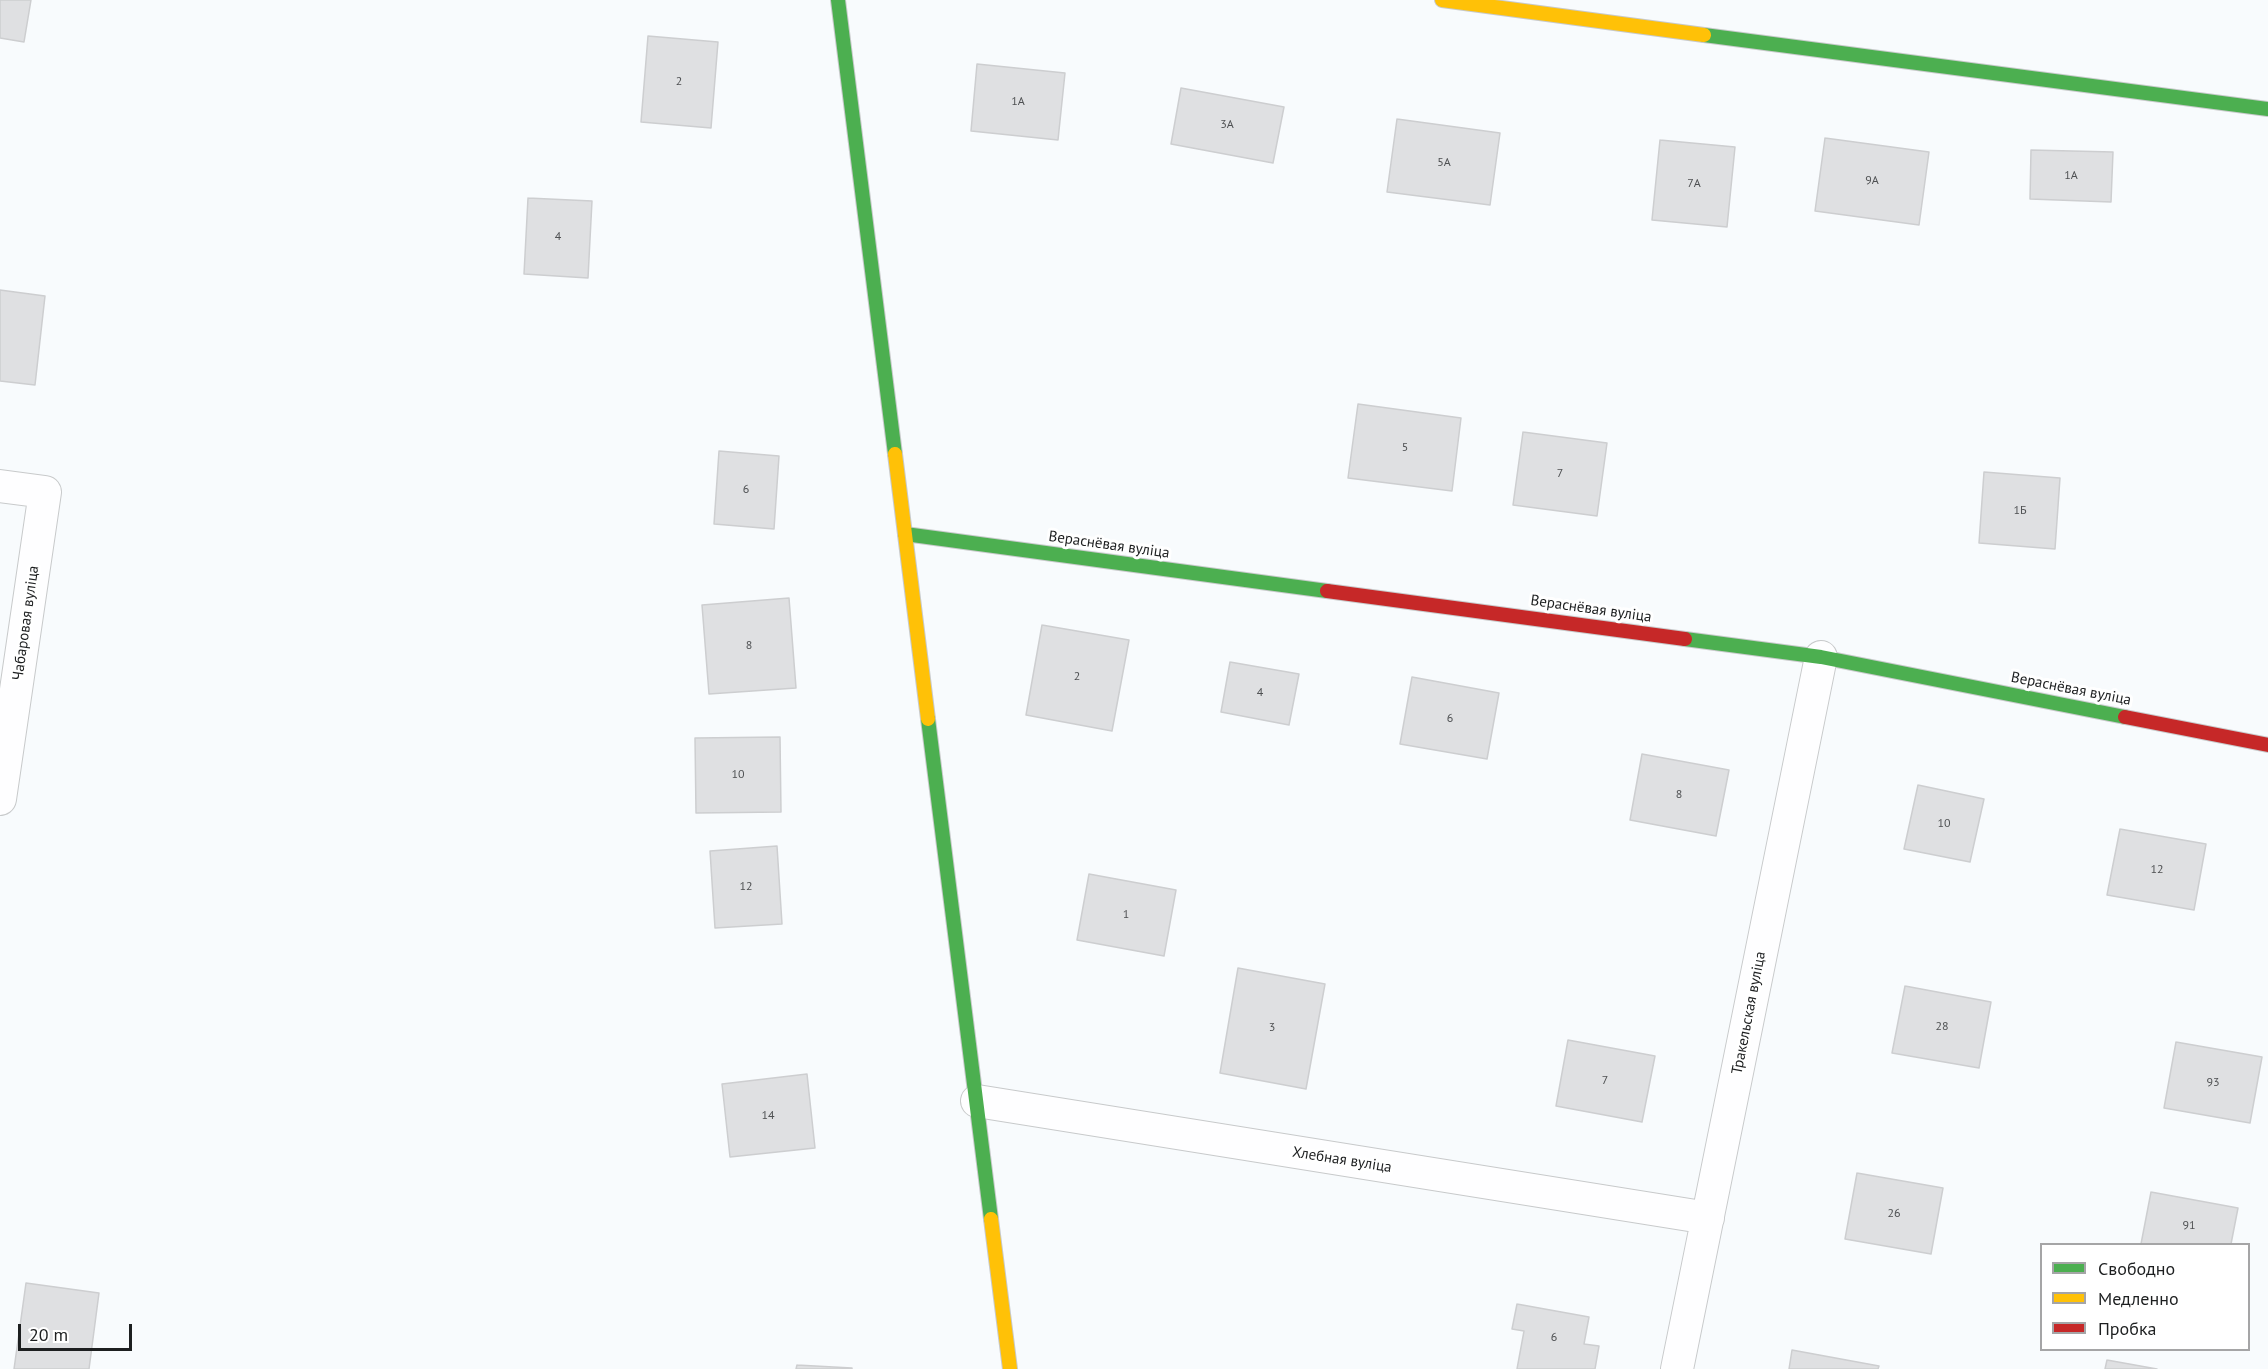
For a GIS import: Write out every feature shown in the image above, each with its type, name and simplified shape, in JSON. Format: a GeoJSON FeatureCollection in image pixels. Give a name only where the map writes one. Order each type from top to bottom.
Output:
{"type":"FeatureCollection","features":[{"type":"Feature","properties":{"kind":"street"},"geometry":{"type":"LineString","coordinates":[[838,0],[1010,1369]]}},
{"type":"Feature","properties":{"kind":"street"},"geometry":{"type":"LineString","coordinates":[[1442,0],[2268,109]]}},
{"type":"Feature","properties":{"kind":"street","name":"Чабаровая вуліца"},"geometry":{"type":"LineString","coordinates":[[0,486],[45,492],[0,799]]}},
{"type":"Feature","properties":{"kind":"street","name":"Вераснёвая вуліца"},"geometry":{"type":"LineString","coordinates":[[905,534],[1821,657],[2268,745]]}},
{"type":"Feature","properties":{"kind":"street","name":"Тракельская вуліца"},"geometry":{"type":"LineString","coordinates":[[1677,1369],[1821,657]]}},
{"type":"Feature","properties":{"kind":"street","name":"Хлебная вуліца"},"geometry":{"type":"LineString","coordinates":[[977,1101],[1708,1218]]}},
{"type":"Feature","properties":{"kind":"building"},"geometry":{"type":"Polygon","coordinates":[[[0,0],[31,0],[24,42],[0,38],[0,0]]]}},
{"type":"Feature","properties":{"kind":"building"},"geometry":{"type":"Polygon","coordinates":[[[648,36],[718,42],[711,128],[641,122],[648,36]]]}},
{"type":"Feature","properties":{"kind":"building"},"geometry":{"type":"Polygon","coordinates":[[[977,64],[1065,73],[1058,140],[971,131],[977,64]]]}},
{"type":"Feature","properties":{"kind":"building"},"geometry":{"type":"Polygon","coordinates":[[[1181,88],[1284,107],[1273,163],[1171,144],[1181,88]]]}},
{"type":"Feature","properties":{"kind":"building"},"geometry":{"type":"Polygon","coordinates":[[[1397,119],[1500,133],[1490,205],[1387,192],[1397,119]]]}},
{"type":"Feature","properties":{"kind":"building"},"geometry":{"type":"Polygon","coordinates":[[[1825,138],[1929,152],[1919,225],[1815,211],[1825,138]]]}},
{"type":"Feature","properties":{"kind":"building"},"geometry":{"type":"Polygon","coordinates":[[[1660,140],[1735,147],[1727,227],[1652,220],[1660,140]]]}},
{"type":"Feature","properties":{"kind":"building"},"geometry":{"type":"Polygon","coordinates":[[[2031,150],[2113,152],[2111,202],[2030,199],[2031,150]]]}},
{"type":"Feature","properties":{"kind":"building"},"geometry":{"type":"Polygon","coordinates":[[[528,198],[592,201],[588,278],[524,274],[528,198]]]}},
{"type":"Feature","properties":{"kind":"building"},"geometry":{"type":"Polygon","coordinates":[[[0,290],[45,296],[35,385],[0,381],[0,290]]]}},
{"type":"Feature","properties":{"kind":"building"},"geometry":{"type":"Polygon","coordinates":[[[1358,404],[1461,418],[1452,491],[1348,478],[1358,404]]]}},
{"type":"Feature","properties":{"kind":"building"},"geometry":{"type":"Polygon","coordinates":[[[1523,432],[1607,443],[1597,516],[1513,505],[1523,432]]]}},
{"type":"Feature","properties":{"kind":"building"},"geometry":{"type":"Polygon","coordinates":[[[719,451],[779,456],[774,529],[714,524],[719,451]]]}},
{"type":"Feature","properties":{"kind":"building"},"geometry":{"type":"Polygon","coordinates":[[[1984,472],[2060,478],[2055,549],[1979,543],[1984,472]]]}},
{"type":"Feature","properties":{"kind":"building"},"geometry":{"type":"Polygon","coordinates":[[[789,598],[796,688],[709,694],[702,605],[789,598]]]}},
{"type":"Feature","properties":{"kind":"building"},"geometry":{"type":"Polygon","coordinates":[[[1042,625],[1129,640],[1112,731],[1026,715],[1042,625]]]}},
{"type":"Feature","properties":{"kind":"building"},"geometry":{"type":"Polygon","coordinates":[[[1230,662],[1299,674],[1289,725],[1221,712],[1230,662]]]}},
{"type":"Feature","properties":{"kind":"building"},"geometry":{"type":"Polygon","coordinates":[[[1412,677],[1499,693],[1487,759],[1400,744],[1412,677]]]}},
{"type":"Feature","properties":{"kind":"building"},"geometry":{"type":"Polygon","coordinates":[[[780,737],[781,812],[696,813],[695,738],[780,737]]]}},
{"type":"Feature","properties":{"kind":"building"},"geometry":{"type":"Polygon","coordinates":[[[1642,754],[1729,770],[1716,836],[1630,820],[1642,754]]]}},
{"type":"Feature","properties":{"kind":"building"},"geometry":{"type":"Polygon","coordinates":[[[1918,785],[1984,799],[1970,862],[1904,849],[1918,785]]]}},
{"type":"Feature","properties":{"kind":"building"},"geometry":{"type":"Polygon","coordinates":[[[2120,829],[2206,844],[2194,910],[2107,895],[2120,829]]]}},
{"type":"Feature","properties":{"kind":"building"},"geometry":{"type":"Polygon","coordinates":[[[777,846],[782,924],[715,928],[710,851],[777,846]]]}},
{"type":"Feature","properties":{"kind":"building"},"geometry":{"type":"Polygon","coordinates":[[[1089,874],[1176,890],[1164,956],[1077,940],[1089,874]]]}},
{"type":"Feature","properties":{"kind":"building"},"geometry":{"type":"Polygon","coordinates":[[[1238,968],[1325,984],[1306,1089],[1220,1073],[1238,968]]]}},
{"type":"Feature","properties":{"kind":"building"},"geometry":{"type":"Polygon","coordinates":[[[1905,986],[1991,1002],[1979,1068],[1892,1053],[1905,986]]]}},
{"type":"Feature","properties":{"kind":"building"},"geometry":{"type":"Polygon","coordinates":[[[1568,1040],[1655,1056],[1642,1122],[1556,1106],[1568,1040]]]}},
{"type":"Feature","properties":{"kind":"building"},"geometry":{"type":"Polygon","coordinates":[[[2176,1042],[2262,1057],[2250,1123],[2164,1108],[2176,1042]]]}},
{"type":"Feature","properties":{"kind":"building"},"geometry":{"type":"Polygon","coordinates":[[[807,1074],[815,1148],[730,1157],[722,1084],[807,1074]]]}},
{"type":"Feature","properties":{"kind":"building"},"geometry":{"type":"Polygon","coordinates":[[[1857,1173],[1943,1188],[1931,1254],[1845,1239],[1857,1173]]]}},
{"type":"Feature","properties":{"kind":"building"},"geometry":{"type":"Polygon","coordinates":[[[2151,1192],[2238,1208],[2231,1243],[2141,1243],[2151,1192]]]}},
{"type":"Feature","properties":{"kind":"building"},"geometry":{"type":"Polygon","coordinates":[[[26,1283],[99,1293],[89,1369],[14,1369],[26,1283]]]}},
{"type":"Feature","properties":{"kind":"building"},"geometry":{"type":"Polygon","coordinates":[[[1517,1304],[1589,1317],[1584,1344],[1599,1346],[1595,1369],[1517,1369],[1524,1331],[1512,1329],[1517,1304]]]}},
{"type":"Feature","properties":{"kind":"building"},"geometry":{"type":"Polygon","coordinates":[[[1792,1350],[1879,1366],[1878,1369],[1789,1369],[1792,1350]]]}},
{"type":"Feature","properties":{"kind":"building"},"geometry":{"type":"Polygon","coordinates":[[[2107,1360],[2157,1369],[2105,1369],[2107,1360]]]}},
{"type":"Feature","properties":{"kind":"building"},"geometry":{"type":"Polygon","coordinates":[[[797,1365],[852,1368],[852,1369],[796,1369],[797,1365]]]}},
{"type":"Feature","properties":{"kind":"traffic: fast"},"geometry":{"type":"LineString","coordinates":[[838,0],[895,454]]}},
{"type":"Feature","properties":{"kind":"traffic: fast"},"geometry":{"type":"LineString","coordinates":[[1704,35],[2268,109]]}},
{"type":"Feature","properties":{"kind":"traffic: fast"},"geometry":{"type":"LineString","coordinates":[[905,534],[1327,591]]}},
{"type":"Feature","properties":{"kind":"traffic: fast"},"geometry":{"type":"LineString","coordinates":[[1685,639],[1821,657],[2125,717]]}},
{"type":"Feature","properties":{"kind":"traffic: fast"},"geometry":{"type":"LineString","coordinates":[[928,719],[991,1219]]}},
{"type":"Feature","properties":{"kind":"traffic: slow"},"geometry":{"type":"LineString","coordinates":[[1442,0],[1704,35]]}},
{"type":"Feature","properties":{"kind":"traffic: slow"},"geometry":{"type":"LineString","coordinates":[[895,454],[928,719]]}},
{"type":"Feature","properties":{"kind":"traffic: slow"},"geometry":{"type":"LineString","coordinates":[[991,1219],[1010,1369]]}},
{"type":"Feature","properties":{"kind":"traffic: jam"},"geometry":{"type":"LineString","coordinates":[[1327,591],[1685,639]]}},
{"type":"Feature","properties":{"kind":"traffic: jam"},"geometry":{"type":"LineString","coordinates":[[2125,717],[2268,745]]}}]}
